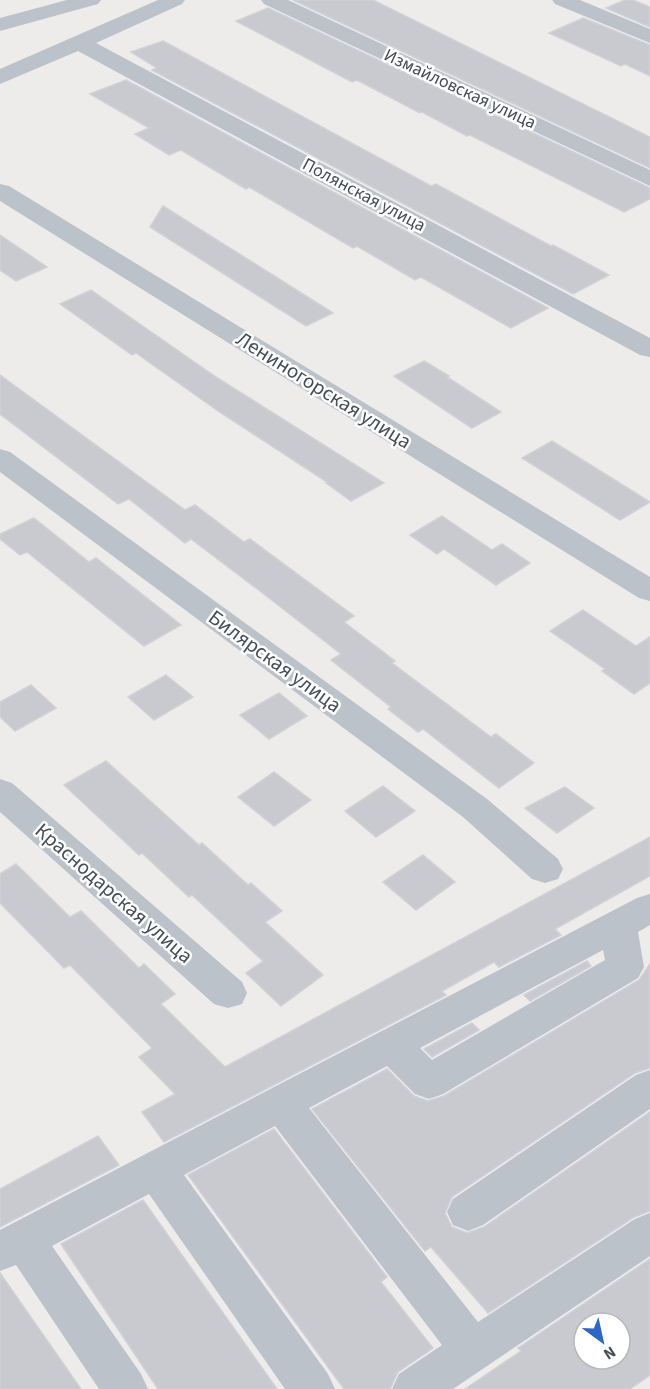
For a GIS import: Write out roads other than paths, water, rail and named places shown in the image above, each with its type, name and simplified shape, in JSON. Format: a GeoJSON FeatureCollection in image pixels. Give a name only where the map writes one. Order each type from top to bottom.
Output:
{"type":"FeatureCollection","features":[{"type":"Feature","properties":{"kind":"street"},"geometry":{"type":"LineString","coordinates":[[0,25],[91,0]]}},
{"type":"Feature","properties":{"kind":"street"},"geometry":{"type":"LineString","coordinates":[[0,77],[175,0]]}},
{"type":"Feature","properties":{"kind":"street","name":"Измайловская улица"},"geometry":{"type":"LineString","coordinates":[[271,0],[650,179]]}},
{"type":"Feature","properties":{"kind":"street"},"geometry":{"type":"LineString","coordinates":[[562,0],[650,37]]}},
{"type":"Feature","properties":{"kind":"street","name":"Полянская улица"},"geometry":{"type":"LineString","coordinates":[[78,42],[650,349]]}},
{"type":"Feature","properties":{"kind":"street","name":"Лениногорская улица"},"geometry":{"type":"LineString","coordinates":[[0,191],[649,589]]}},
{"type":"Feature","properties":{"kind":"street","name":"Билярская улица"},"geometry":{"type":"LineString","coordinates":[[0,458],[475,808],[545,869]]}},
{"type":"Feature","properties":{"kind":"street","name":"Краснодарская улица"},"geometry":{"type":"LineString","coordinates":[[0,792],[228,993]]}},
{"type":"Feature","properties":{"kind":"street"},"geometry":{"type":"LineString","coordinates":[[125,1389],[11,1246],[634,916]]}},
{"type":"Feature","properties":{"kind":"street"},"geometry":{"type":"LineString","coordinates":[[392,1045],[429,1083],[624,967],[634,916]]}},
{"type":"Feature","properties":{"kind":"street"},"geometry":{"type":"LineString","coordinates":[[492,991],[524,1026]]}},
{"type":"Feature","properties":{"kind":"street"},"geometry":{"type":"LineString","coordinates":[[468,1212],[650,1087]]}},
{"type":"Feature","properties":{"kind":"street"},"geometry":{"type":"LineString","coordinates":[[281,1103],[473,1350]]}},
{"type":"Feature","properties":{"kind":"street"},"geometry":{"type":"LineString","coordinates":[[156,1170],[312,1389]]}},
{"type":"Feature","properties":{"kind":"street"},"geometry":{"type":"LineString","coordinates":[[415,1389],[650,1232]]}}]}
